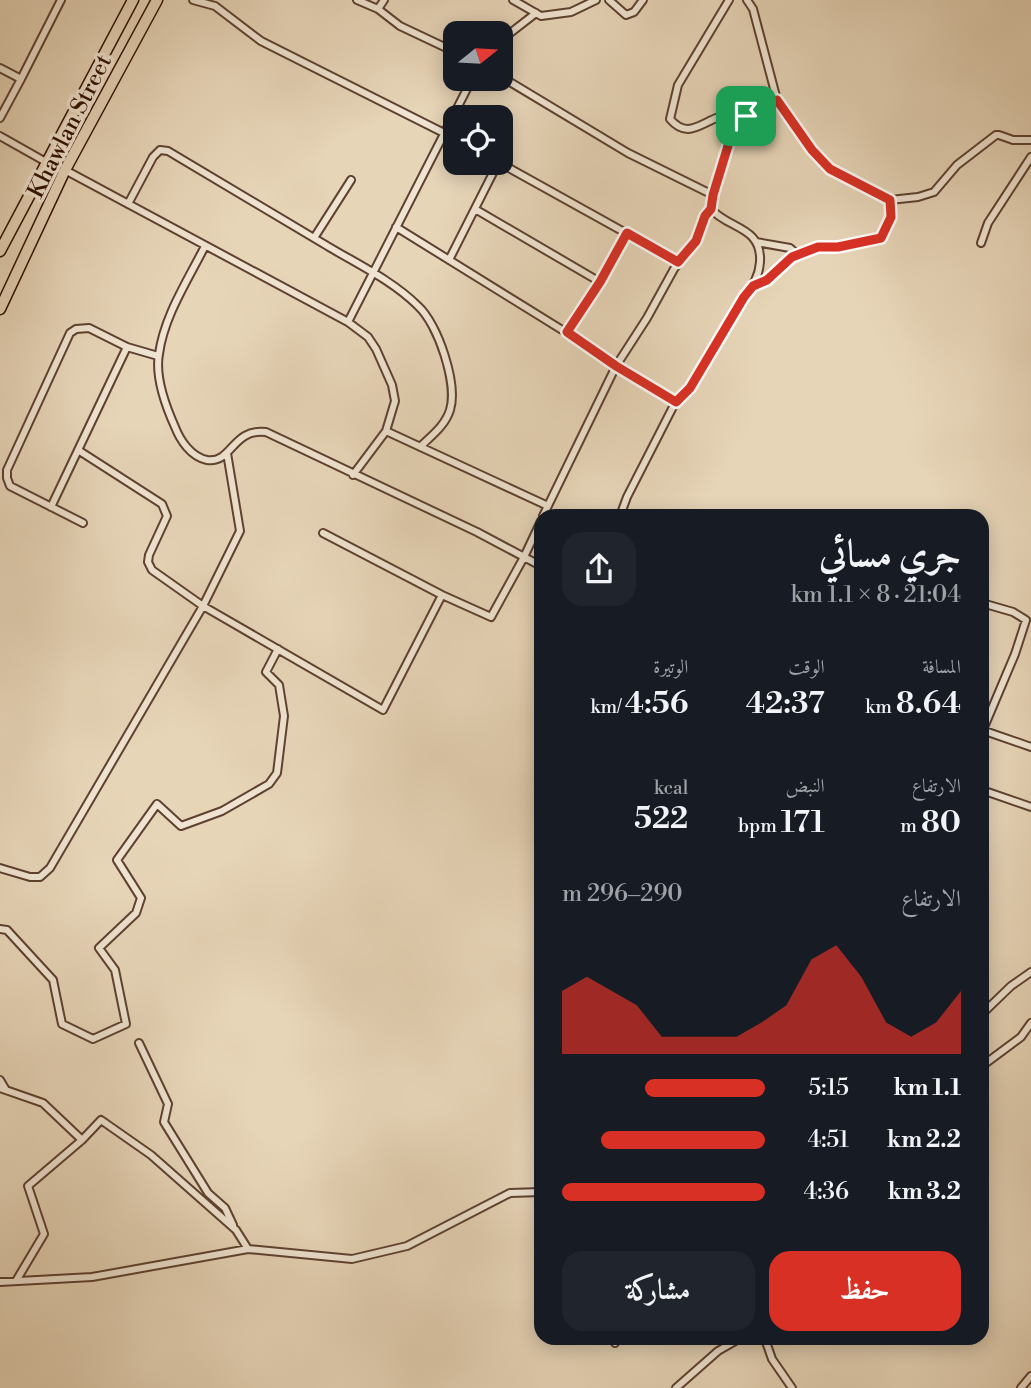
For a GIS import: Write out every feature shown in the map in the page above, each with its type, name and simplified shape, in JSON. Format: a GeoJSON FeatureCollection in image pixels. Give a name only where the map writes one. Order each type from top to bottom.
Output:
{"type":"FeatureCollection","features":[{"type":"Feature","properties":{"kind":"main road","name":"Khawlan Street"},"geometry":{"type":"LineString","coordinates":[[0,251],[133,0]]}},
{"type":"Feature","properties":{"kind":"main road","name":"Khawlan Street"},"geometry":{"type":"LineString","coordinates":[[0,309],[65,170],[157,0]]}},
{"type":"Feature","properties":{"kind":"street"},"geometry":{"type":"LineString","coordinates":[[0,118],[61,0]]}},
{"type":"Feature","properties":{"kind":"street"},"geometry":{"type":"LineString","coordinates":[[192,0],[215,6],[261,41],[443,132]]}},
{"type":"Feature","properties":{"kind":"street"},"geometry":{"type":"LineString","coordinates":[[358,0],[378,9],[400,26],[443,46]]}},
{"type":"Feature","properties":{"kind":"street"},"geometry":{"type":"LineString","coordinates":[[378,9],[384,0]]}},
{"type":"Feature","properties":{"kind":"street"},"geometry":{"type":"LineString","coordinates":[[514,0],[541,16],[556,16],[596,0]]}},
{"type":"Feature","properties":{"kind":"street"},"geometry":{"type":"LineString","coordinates":[[609,0],[626,15],[634,12],[643,0]]}},
{"type":"Feature","properties":{"kind":"street"},"geometry":{"type":"LineString","coordinates":[[729,0],[678,85],[670,118],[677,127],[685,129],[695,128],[724,116],[746,116]]}},
{"type":"Feature","properties":{"kind":"street"},"geometry":{"type":"LineString","coordinates":[[747,0],[753,9],[777,100],[812,150],[830,169],[890,200],[934,192],[957,165],[996,135],[1013,140],[1031,140]]}},
{"type":"Feature","properties":{"kind":"street"},"geometry":{"type":"LineString","coordinates":[[513,31],[536,13]]}},
{"type":"Feature","properties":{"kind":"street"},"geometry":{"type":"LineString","coordinates":[[0,68],[21,79]]}},
{"type":"Feature","properties":{"kind":"street"},"geometry":{"type":"LineString","coordinates":[[513,84],[628,153],[713,195]]}},
{"type":"Feature","properties":{"kind":"street"},"geometry":{"type":"LineString","coordinates":[[546,509],[616,366],[678,262],[696,241],[705,216],[711,209],[731,136],[755,108],[777,100]]}},
{"type":"Feature","properties":{"kind":"street"},"geometry":{"type":"LineString","coordinates":[[348,322],[443,135]]}},
{"type":"Feature","properties":{"kind":"street"},"geometry":{"type":"LineString","coordinates":[[0,136],[46,162]]}},
{"type":"Feature","properties":{"kind":"street"},"geometry":{"type":"LineString","coordinates":[[128,204],[153,157],[160,150],[168,151],[373,273],[418,305],[435,331],[448,368],[452,397],[445,423],[420,447]]}},
{"type":"Feature","properties":{"kind":"street"},"geometry":{"type":"LineString","coordinates":[[981,243],[992,216],[1031,157]]}},
{"type":"Feature","properties":{"kind":"street"},"geometry":{"type":"LineString","coordinates":[[65,170],[348,322],[368,337],[392,385],[395,401],[386,431],[353,475]]}},
{"type":"Feature","properties":{"kind":"street"},"geometry":{"type":"LineString","coordinates":[[513,171],[678,262]]}},
{"type":"Feature","properties":{"kind":"street"},"geometry":{"type":"LineString","coordinates":[[449,260],[493,175]]}},
{"type":"Feature","properties":{"kind":"street"},"geometry":{"type":"LineString","coordinates":[[314,238],[351,180]]}},
{"type":"Feature","properties":{"kind":"street"},"geometry":{"type":"LineString","coordinates":[[753,286],[767,280],[787,261],[818,247],[838,247],[881,238],[891,217],[890,200]]}},
{"type":"Feature","properties":{"kind":"street"},"geometry":{"type":"LineString","coordinates":[[475,209],[600,282]]}},
{"type":"Feature","properties":{"kind":"street"},"geometry":{"type":"LineString","coordinates":[[623,509],[676,402],[690,388],[753,286],[759,267],[760,250],[756,242],[734,223],[719,219],[711,209]]}},
{"type":"Feature","properties":{"kind":"street"},"geometry":{"type":"LineString","coordinates":[[396,227],[676,402]]}},
{"type":"Feature","properties":{"kind":"street"},"geometry":{"type":"LineString","coordinates":[[567,332],[600,282],[627,233]]}},
{"type":"Feature","properties":{"kind":"street"},"geometry":{"type":"LineString","coordinates":[[756,242],[790,248],[798,255]]}},
{"type":"Feature","properties":{"kind":"street"},"geometry":{"type":"LineString","coordinates":[[205,246],[169,318],[158,356],[164,403],[181,443],[203,459],[215,460],[227,453],[245,434],[254,430],[266,432],[477,532],[534,562]]}},
{"type":"Feature","properties":{"kind":"street"},"geometry":{"type":"LineString","coordinates":[[83,523],[10,486],[7,470],[70,333],[82,327],[89,328],[127,347],[158,356]]}},
{"type":"Feature","properties":{"kind":"street"},"geometry":{"type":"LineString","coordinates":[[51,507],[127,347]]}},
{"type":"Feature","properties":{"kind":"street"},"geometry":{"type":"LineString","coordinates":[[386,431],[548,506]]}},
{"type":"Feature","properties":{"kind":"street"},"geometry":{"type":"LineString","coordinates":[[78,450],[162,503],[167,516],[149,555],[148,562],[152,570],[203,606],[383,710],[442,595]]}},
{"type":"Feature","properties":{"kind":"street"},"geometry":{"type":"LineString","coordinates":[[0,868],[30,877],[40,877],[50,868],[203,606],[240,531],[227,453]]}},
{"type":"Feature","properties":{"kind":"street"},"geometry":{"type":"LineString","coordinates":[[323,533],[442,595],[491,617],[534,536]]}},
{"type":"Feature","properties":{"kind":"street"},"geometry":{"type":"LineString","coordinates":[[989,605],[1013,612],[1026,620],[1015,654],[989,715]]}},
{"type":"Feature","properties":{"kind":"street"},"geometry":{"type":"LineString","coordinates":[[0,929],[7,930],[53,980],[62,1024],[93,1039],[126,1024],[115,970],[99,948],[136,913],[141,898],[117,860],[156,804],[181,826],[222,811],[269,784],[277,773],[284,716],[279,685],[266,672],[278,649]]}},
{"type":"Feature","properties":{"kind":"street"},"geometry":{"type":"LineString","coordinates":[[989,733],[1031,747]]}},
{"type":"Feature","properties":{"kind":"street"},"geometry":{"type":"LineString","coordinates":[[989,792],[1031,807]]}},
{"type":"Feature","properties":{"kind":"street"},"geometry":{"type":"LineString","coordinates":[[989,1007],[1011,986],[1031,972]]}},
{"type":"Feature","properties":{"kind":"street"},"geometry":{"type":"LineString","coordinates":[[989,1061],[1021,1037],[1031,1023]]}},
{"type":"Feature","properties":{"kind":"street"},"geometry":{"type":"LineString","coordinates":[[139,1043],[168,1104],[164,1122],[208,1193],[225,1208],[248,1249]]}},
{"type":"Feature","properties":{"kind":"street"},"geometry":{"type":"LineString","coordinates":[[0,1080],[3,1089],[43,1103],[82,1140]]}},
{"type":"Feature","properties":{"kind":"street"},"geometry":{"type":"LineString","coordinates":[[16,1281],[44,1234],[28,1186],[101,1120],[150,1155],[236,1230]]}},
{"type":"Feature","properties":{"kind":"street"},"geometry":{"type":"LineString","coordinates":[[0,1282],[92,1277],[248,1249],[352,1259],[407,1246],[510,1193],[534,1192]]}},
{"type":"Feature","properties":{"kind":"street"},"geometry":{"type":"LineString","coordinates":[[678,1387],[718,1351],[728,1345]]}},
{"type":"Feature","properties":{"kind":"street"},"geometry":{"type":"LineString","coordinates":[[767,1345],[772,1359],[792,1388]]}},
{"type":"Feature","properties":{"kind":"street"},"geometry":{"type":"LineString","coordinates":[[1021,1388],[1031,1376]]}},
{"type":"Feature","properties":{"kind":"route"},"geometry":{"type":"LineString","coordinates":[[777,100],[812,150],[830,169],[890,200],[891,217],[881,238],[875,241],[812,249],[792,257],[767,280],[753,286],[690,388],[676,402],[616,366],[567,332],[600,282],[627,233],[678,262],[696,241],[705,216],[711,209],[731,136],[746,116],[755,108],[777,100]]}}]}
